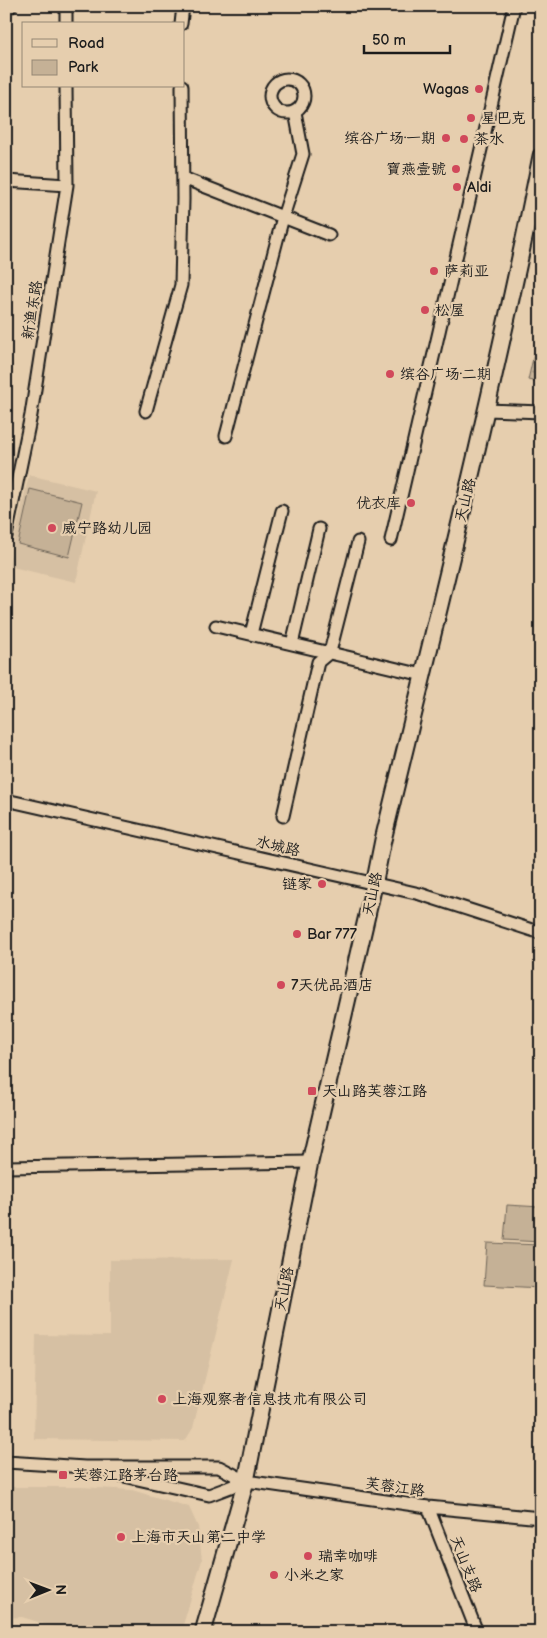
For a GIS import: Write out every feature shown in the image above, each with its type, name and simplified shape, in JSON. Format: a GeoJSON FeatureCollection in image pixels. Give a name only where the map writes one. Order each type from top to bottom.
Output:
{"type":"FeatureCollection","features":[{"type":"Feature","properties":{"kind":"main road","name":"天山路"},"geometry":{"type":"LineString","coordinates":[[203,1632],[246,1481],[310,1162],[383,840],[486,410],[541,156]]}},
{"type":"Feature","properties":{"kind":"street"},"geometry":{"type":"LineString","coordinates":[[6,10],[11,6]]}},
{"type":"Feature","properties":{"kind":"street"},"geometry":{"type":"LineString","coordinates":[[66,6],[66,22]]}},
{"type":"Feature","properties":{"kind":"street"},"geometry":{"type":"LineString","coordinates":[[181,22],[183,6]]}},
{"type":"Feature","properties":{"kind":"street"},"geometry":{"type":"LineString","coordinates":[[391,540],[514,6]]}},
{"type":"Feature","properties":{"kind":"street","name":"新渔东路"},"geometry":{"type":"LineString","coordinates":[[6,536],[30,415],[66,185],[66,88]]}},
{"type":"Feature","properties":{"kind":"street"},"geometry":{"type":"LineString","coordinates":[[146,411],[181,285],[182,88]]}},
{"type":"Feature","properties":{"kind":"street"},"geometry":{"type":"LineString","coordinates":[[226,436],[284,217],[303,154],[295,112]]}},
{"type":"Feature","properties":{"kind":"street"},"geometry":{"type":"LineString","coordinates":[[183,178],[328,235]]}},
{"type":"Feature","properties":{"kind":"street"},"geometry":{"type":"LineString","coordinates":[[6,181],[66,185]]}},
{"type":"Feature","properties":{"kind":"street"},"geometry":{"type":"LineString","coordinates":[[486,410],[541,412]]}},
{"type":"Feature","properties":{"kind":"street"},"geometry":{"type":"LineString","coordinates":[[251,634],[282,511]]}},
{"type":"Feature","properties":{"kind":"street"},"geometry":{"type":"LineString","coordinates":[[292,644],[319,529]]}},
{"type":"Feature","properties":{"kind":"street"},"geometry":{"type":"LineString","coordinates":[[283,816],[318,662],[330,652],[358,542]]}},
{"type":"Feature","properties":{"kind":"street"},"geometry":{"type":"LineString","coordinates":[[216,626],[423,675]]}},
{"type":"Feature","properties":{"kind":"street","name":"水城路"},"geometry":{"type":"LineString","coordinates":[[6,800],[420,894],[541,933]]}},
{"type":"Feature","properties":{"kind":"street"},"geometry":{"type":"LineString","coordinates":[[6,1167],[310,1162]]}},
{"type":"Feature","properties":{"kind":"street","name":"芙蓉江路"},"geometry":{"type":"LineString","coordinates":[[6,1462],[85,1467],[219,1467],[246,1481],[428,1507],[541,1518]]}},
{"type":"Feature","properties":{"kind":"street","name":"芙蓉江路"},"geometry":{"type":"LineString","coordinates":[[85,1467],[209,1495],[246,1481]]}},
{"type":"Feature","properties":{"kind":"street","name":"天山支路"},"geometry":{"type":"LineString","coordinates":[[428,1507],[477,1632]]}},
{"type":"Feature","properties":{"kind":"shaded area","name":"威宁路幼儿园"},"geometry":{"type":"Polygon","coordinates":[[[29,475],[96,491],[76,582],[8,566],[29,475]]]}},
{"type":"Feature","properties":{"kind":"shaded area"},"geometry":{"type":"Polygon","coordinates":[[[234,1259],[193,1428],[185,1441],[34,1439],[36,1335],[110,1336],[110,1260],[234,1259]]]}},
{"type":"Feature","properties":{"kind":"shaded area"},"geometry":{"type":"Polygon","coordinates":[[[6,1487],[80,1487],[132,1490],[189,1507],[198,1527],[202,1560],[181,1632],[71,1632],[22,1617],[6,1618],[6,1487]]]}},
{"type":"Feature","properties":{"kind":"green space"},"geometry":{"type":"Polygon","coordinates":[[[541,323],[541,383],[528,380],[541,323]]]}},
{"type":"Feature","properties":{"kind":"green space"},"geometry":{"type":"Polygon","coordinates":[[[30,489],[82,502],[69,557],[18,544],[30,489]]]}},
{"type":"Feature","properties":{"kind":"green space"},"geometry":{"type":"Polygon","coordinates":[[[507,1205],[541,1207],[541,1242],[504,1240],[507,1205]]]}},
{"type":"Feature","properties":{"kind":"green space"},"geometry":{"type":"Polygon","coordinates":[[[487,1243],[541,1245],[541,1288],[484,1285],[487,1243]]]}},
{"type":"Feature","properties":{"kind":"place","name":"Wagas"},"geometry":{"type":"Point","coordinates":[479,89]}},
{"type":"Feature","properties":{"kind":"place","name":"星巴克"},"geometry":{"type":"Point","coordinates":[471,118]}},
{"type":"Feature","properties":{"kind":"place","name":"缤谷广场·一期"},"geometry":{"type":"Point","coordinates":[446,138]}},
{"type":"Feature","properties":{"kind":"place","name":"茶水"},"geometry":{"type":"Point","coordinates":[464,139]}},
{"type":"Feature","properties":{"kind":"place","name":"寶燕壹號"},"geometry":{"type":"Point","coordinates":[456,169]}},
{"type":"Feature","properties":{"kind":"place","name":"Aldi"},"geometry":{"type":"Point","coordinates":[457,187]}},
{"type":"Feature","properties":{"kind":"place","name":"萨莉亚"},"geometry":{"type":"Point","coordinates":[434,271]}},
{"type":"Feature","properties":{"kind":"place","name":"松屋"},"geometry":{"type":"Point","coordinates":[425,310]}},
{"type":"Feature","properties":{"kind":"place","name":"缤谷广场·二期"},"geometry":{"type":"Point","coordinates":[390,374]}},
{"type":"Feature","properties":{"kind":"place","name":"优衣库"},"geometry":{"type":"Point","coordinates":[411,503]}},
{"type":"Feature","properties":{"kind":"place","name":"威宁路幼儿园"},"geometry":{"type":"Point","coordinates":[52,528]}},
{"type":"Feature","properties":{"kind":"place","name":"链家"},"geometry":{"type":"Point","coordinates":[322,884]}},
{"type":"Feature","properties":{"kind":"place","name":"Bar 777"},"geometry":{"type":"Point","coordinates":[297,934]}},
{"type":"Feature","properties":{"kind":"place","name":"7天优品酒店"},"geometry":{"type":"Point","coordinates":[281,985]}},
{"type":"Feature","properties":{"kind":"place","name":"天山路芙蓉江路"},"geometry":{"type":"Point","coordinates":[312,1091]}},
{"type":"Feature","properties":{"kind":"place","name":"上海观察者信息技术有限公司"},"geometry":{"type":"Point","coordinates":[162,1399]}},
{"type":"Feature","properties":{"kind":"place","name":"芙蓉江路茅台路"},"geometry":{"type":"Point","coordinates":[63,1475]}},
{"type":"Feature","properties":{"kind":"place","name":"上海市天山第二中学"},"geometry":{"type":"Point","coordinates":[121,1537]}},
{"type":"Feature","properties":{"kind":"place","name":"瑞幸咖啡"},"geometry":{"type":"Point","coordinates":[308,1556]}},
{"type":"Feature","properties":{"kind":"place","name":"小米之家"},"geometry":{"type":"Point","coordinates":[274,1575]}}]}
